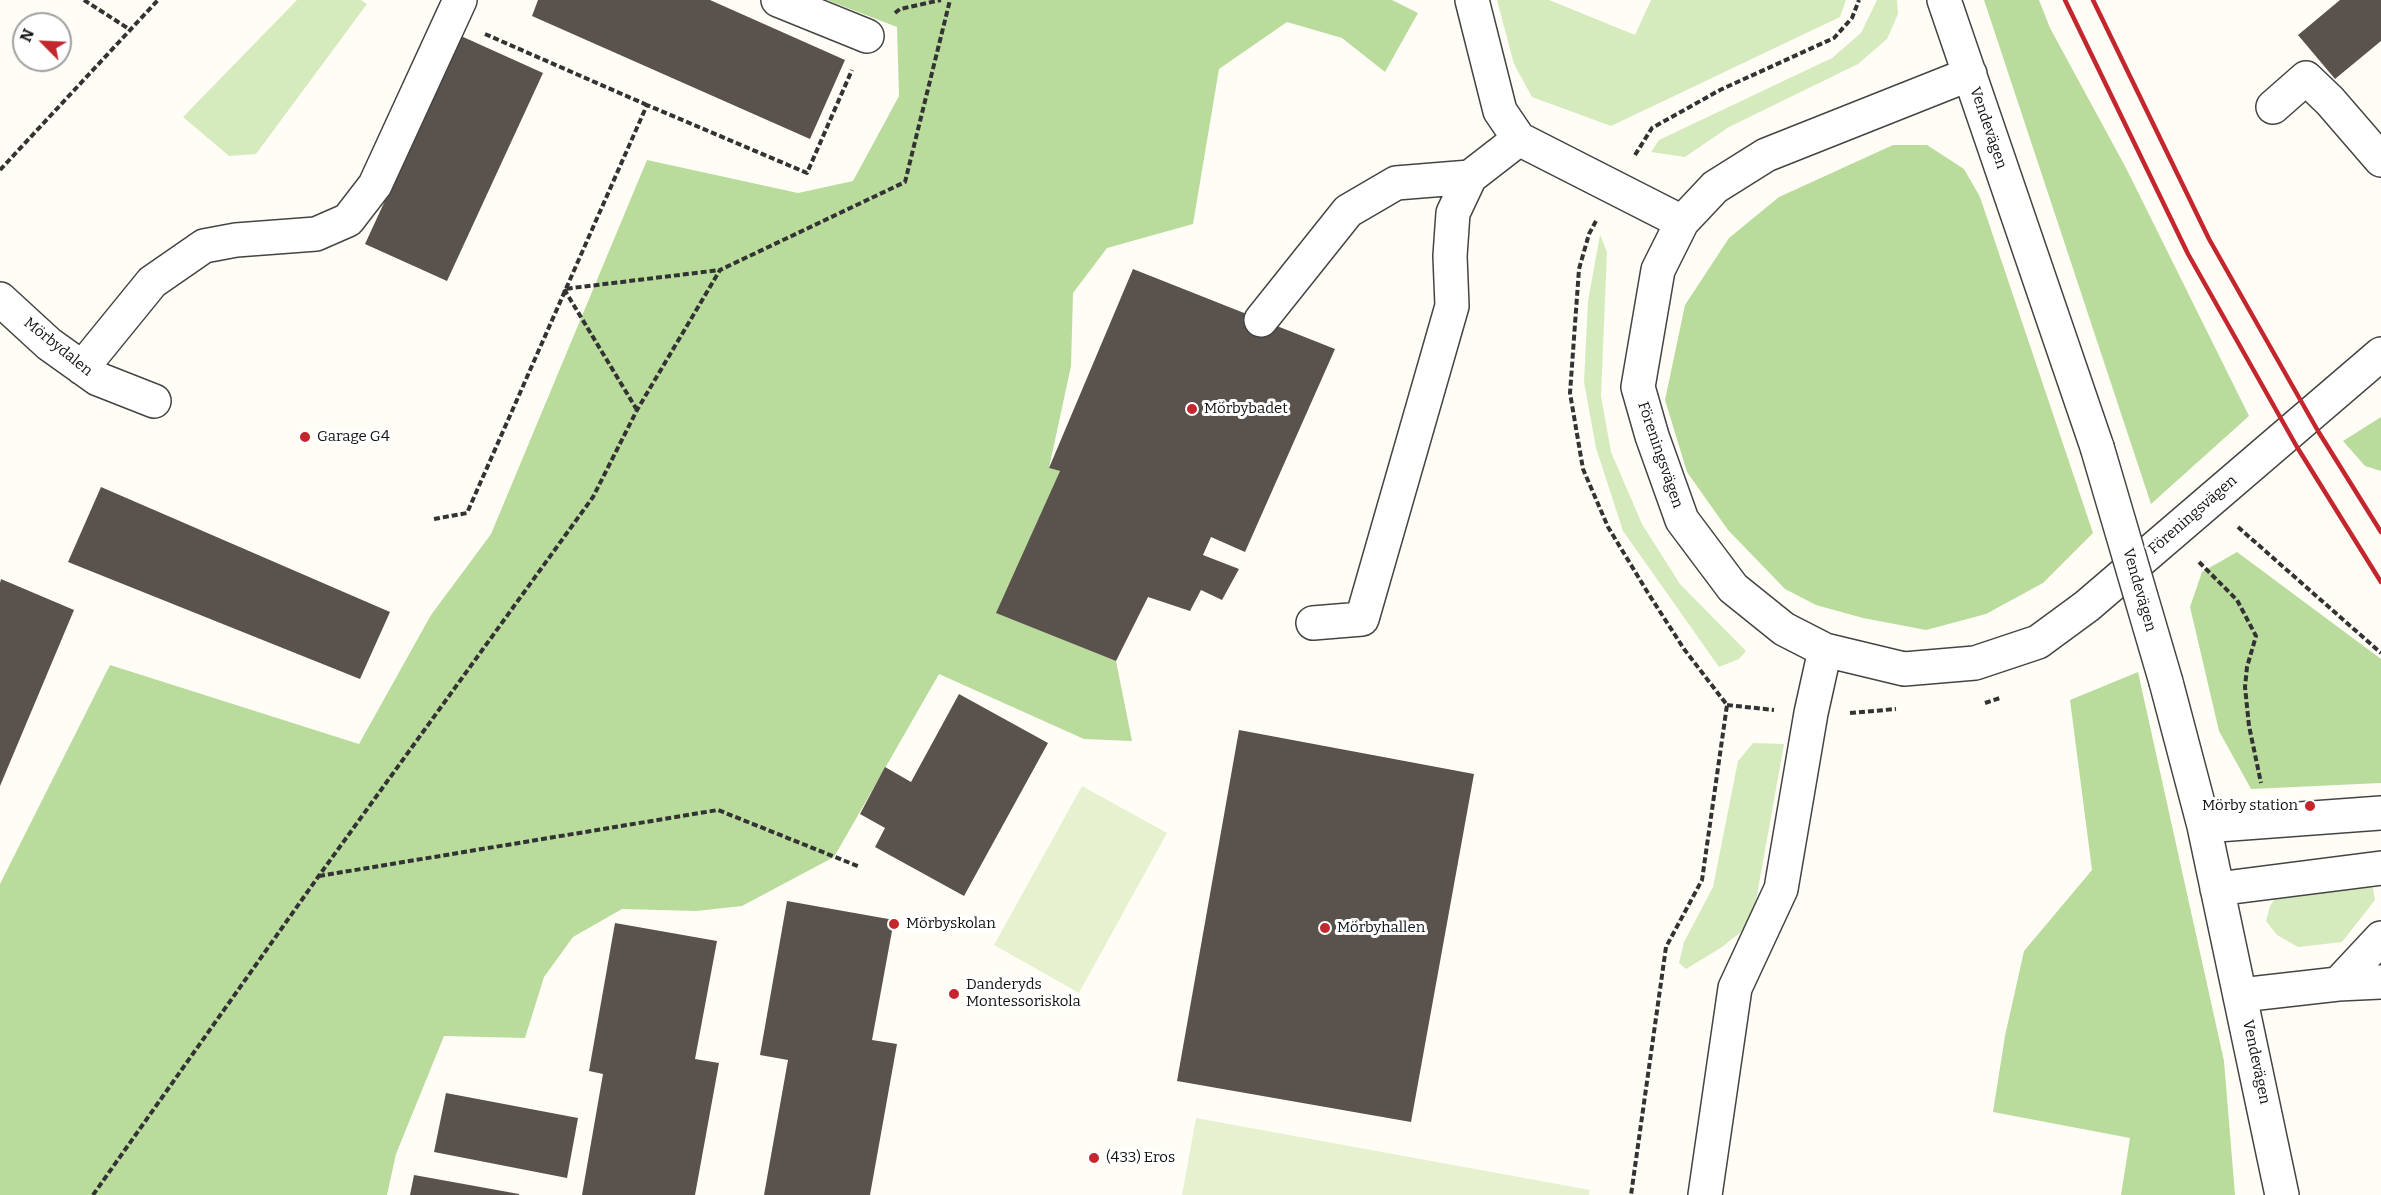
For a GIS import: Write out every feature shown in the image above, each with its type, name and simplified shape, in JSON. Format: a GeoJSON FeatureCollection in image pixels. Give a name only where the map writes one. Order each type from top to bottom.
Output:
{"type":"FeatureCollection","features":[{"type":"Feature","properties":{"kind":"street"},"geometry":{"type":"LineString","coordinates":[[778,0],[867,36]]}},
{"type":"Feature","properties":{"kind":"street"},"geometry":{"type":"LineString","coordinates":[[1472,0],[1500,111],[1520,139],[1682,222]]}},
{"type":"Feature","properties":{"kind":"street","name":"Vendevägen"},"geometry":{"type":"LineString","coordinates":[[1944,0],[2097,447],[2166,682],[2204,826],[2282,1195]]}},
{"type":"Feature","properties":{"kind":"street"},"geometry":{"type":"LineString","coordinates":[[82,368],[152,282],[204,246],[236,240],[315,234],[348,220],[375,185],[456,9]]}},
{"type":"Feature","properties":{"kind":"street","name":"Föreningsvägen"},"geometry":{"type":"LineString","coordinates":[[1970,74],[1766,155],[1715,187],[1682,222],[1658,270],[1638,387],[1652,436],[1682,520],[1733,588],[1784,628],[1825,650],[1904,669],[1975,663],[2038,642],[2086,606],[2381,354]]}},
{"type":"Feature","properties":{"kind":"street"},"geometry":{"type":"LineString","coordinates":[[2273,107],[2306,78],[2330,101],[2381,160]]}},
{"type":"Feature","properties":{"kind":"street"},"geometry":{"type":"LineString","coordinates":[[1313,623],[1362,619],[1452,306],[1450,255],[1453,213],[1470,177],[1520,139]]}},
{"type":"Feature","properties":{"kind":"street"},"geometry":{"type":"LineString","coordinates":[[1261,320],[1348,211],[1396,183],[1470,177]]}},
{"type":"Feature","properties":{"kind":"street","name":"Mörbydalen"},"geometry":{"type":"LineString","coordinates":[[0,299],[50,344],[98,379],[154,402]]}},
{"type":"Feature","properties":{"kind":"street"},"geometry":{"type":"LineString","coordinates":[[1705,1195],[1735,988],[1781,889],[1811,713],[1825,650]]}},
{"type":"Feature","properties":{"kind":"street"},"geometry":{"type":"LineString","coordinates":[[2204,826],[2381,813]]}},
{"type":"Feature","properties":{"kind":"street"},"geometry":{"type":"LineString","coordinates":[[2217,888],[2381,868]]}},
{"type":"Feature","properties":{"kind":"street"},"geometry":{"type":"LineString","coordinates":[[2338,984],[2381,938]]}},
{"type":"Feature","properties":{"kind":"street"},"geometry":{"type":"LineString","coordinates":[[2241,995],[2338,984],[2381,982]]}},
{"type":"Feature","properties":{"kind":"path"},"geometry":{"type":"LineString","coordinates":[[84,0],[129,28]]}},
{"type":"Feature","properties":{"kind":"path"},"geometry":{"type":"LineString","coordinates":[[0,170],[129,28],[158,0]]}},
{"type":"Feature","properties":{"kind":"path"},"geometry":{"type":"LineString","coordinates":[[456,9],[647,105],[807,173],[867,36],[900,9],[941,0]]}},
{"type":"Feature","properties":{"kind":"path"},"geometry":{"type":"LineString","coordinates":[[564,289],[720,270],[905,182],[950,0]]}},
{"type":"Feature","properties":{"kind":"path"},"geometry":{"type":"LineString","coordinates":[[434,519],[467,513],[647,105]]}},
{"type":"Feature","properties":{"kind":"path"},"geometry":{"type":"LineString","coordinates":[[93,1195],[318,877],[593,497],[638,410],[720,270]]}},
{"type":"Feature","properties":{"kind":"path"},"geometry":{"type":"LineString","coordinates":[[564,289],[638,410]]}},
{"type":"Feature","properties":{"kind":"path"},"geometry":{"type":"LineString","coordinates":[[2237,527],[2381,653]]}},
{"type":"Feature","properties":{"kind":"path"},"geometry":{"type":"LineString","coordinates":[[2198,562],[2237,600],[2256,636],[2247,668],[2245,687],[2249,726],[2269,821]]}},
{"type":"Feature","properties":{"kind":"path"},"geometry":{"type":"LineString","coordinates":[[1630,1195],[1666,947],[1702,880],[1727,705]]}},
{"type":"Feature","properties":{"kind":"path"},"geometry":{"type":"LineString","coordinates":[[318,877],[718,810],[860,867]]}},
{"type":"Feature","properties":{"kind":"green space"},"geometry":{"type":"Polygon","coordinates":[[[297,0],[361,0],[367,4],[256,154],[229,156],[183,117],[297,0]]]}},
{"type":"Feature","properties":{"kind":"green space"},"geometry":{"type":"Polygon","coordinates":[[[827,0],[1392,0],[1418,13],[1385,72],[1342,38],[1287,22],[1219,69],[1193,224],[1107,248],[1073,293],[1071,366],[1049,468],[1060,471],[997,613],[1116,661],[1132,741],[1084,739],[939,674],[834,857],[742,906],[696,911],[622,909],[573,937],[544,977],[525,1038],[444,1036],[396,1154],[387,1195],[0,1195],[0,884],[110,665],[359,744],[431,615],[491,534],[647,160],[798,193],[853,181],[899,96],[897,27],[827,0]]]}},
{"type":"Feature","properties":{"kind":"green space"},"geometry":{"type":"Polygon","coordinates":[[[1497,0],[1549,0],[1635,35],[1651,0],[1846,0],[1840,17],[1611,126],[1532,97],[1514,64],[1497,0]]]}},
{"type":"Feature","properties":{"kind":"green space"},"geometry":{"type":"Polygon","coordinates":[[[1877,0],[1897,0],[1898,14],[1887,39],[1858,64],[1729,127],[1685,157],[1651,152],[1659,140],[1832,58],[1861,33],[1877,0]]]}},
{"type":"Feature","properties":{"kind":"green space"},"geometry":{"type":"Polygon","coordinates":[[[1984,0],[2039,0],[2050,28],[2126,168],[2249,416],[2151,504],[1984,0]]]}},
{"type":"Feature","properties":{"kind":"green space"},"geometry":{"type":"Polygon","coordinates":[[[1893,145],[1927,145],[1964,169],[1980,197],[2093,533],[2043,583],[1986,614],[1926,630],[1863,618],[1816,605],[1785,589],[1728,530],[1687,472],[1665,400],[1685,305],[1729,238],[1779,197],[1893,145]]]}},
{"type":"Feature","properties":{"kind":"green space"},"geometry":{"type":"Polygon","coordinates":[[[1600,235],[1607,252],[1601,396],[1611,452],[1642,524],[1680,584],[1746,651],[1739,659],[1719,667],[1623,531],[1596,448],[1584,382],[1588,301],[1600,235]]]}},
{"type":"Feature","properties":{"kind":"green space"},"geometry":{"type":"Polygon","coordinates":[[[2381,417],[2381,471],[2365,466],[2343,441],[2381,417]]]}},
{"type":"Feature","properties":{"kind":"green space"},"geometry":{"type":"Polygon","coordinates":[[[2237,552],[2381,659],[2381,783],[2251,789],[2219,731],[2190,607],[2202,572],[2237,552]]]}},
{"type":"Feature","properties":{"kind":"green space"},"geometry":{"type":"Polygon","coordinates":[[[2138,672],[2224,1061],[2235,1195],[2121,1195],[2130,1138],[1993,1112],[2005,1036],[2024,951],[2092,870],[2070,700],[2138,672]]]}},
{"type":"Feature","properties":{"kind":"green space"},"geometry":{"type":"Polygon","coordinates":[[[1753,743],[1784,744],[1752,923],[1722,947],[1686,969],[1679,963],[1684,942],[1713,887],[1738,761],[1753,743]]]}},
{"type":"Feature","properties":{"kind":"green space"},"geometry":{"type":"Polygon","coordinates":[[[1082,786],[1167,833],[1079,993],[994,945],[1082,786]]]}},
{"type":"Feature","properties":{"kind":"green space"},"geometry":{"type":"Polygon","coordinates":[[[2361,883],[2373,888],[2375,900],[2342,942],[2298,947],[2277,935],[2266,921],[2270,906],[2278,894],[2361,883]]]}},
{"type":"Feature","properties":{"kind":"green space"},"geometry":{"type":"Polygon","coordinates":[[[1196,1118],[1590,1190],[1589,1195],[1182,1195],[1196,1118]]]}},
{"type":"Feature","properties":{"kind":"building"},"geometry":{"type":"Polygon","coordinates":[[[538,0],[710,0],[845,60],[810,139],[532,16],[538,0]]]}},
{"type":"Feature","properties":{"kind":"building"},"geometry":{"type":"Polygon","coordinates":[[[2340,0],[2381,0],[2381,41],[2335,79],[2298,35],[2340,0]]]}},
{"type":"Feature","properties":{"kind":"building"},"geometry":{"type":"Polygon","coordinates":[[[461,36],[543,73],[447,281],[365,244],[461,36]]]}},
{"type":"Feature","properties":{"kind":"building","name":"Mörbybadet"},"geometry":{"type":"Polygon","coordinates":[[[1133,269],[1335,349],[1245,552],[1211,537],[1203,555],[1239,569],[1222,600],[1201,590],[1190,611],[1148,597],[1116,661],[996,613],[1060,471],[1049,468],[1133,269]]]}},
{"type":"Feature","properties":{"kind":"building"},"geometry":{"type":"Polygon","coordinates":[[[101,487],[390,612],[360,679],[68,562],[101,487]]]}},
{"type":"Feature","properties":{"kind":"building"},"geometry":{"type":"Polygon","coordinates":[[[1,579],[74,610],[0,786],[0,583],[1,579]]]}},
{"type":"Feature","properties":{"kind":"building"},"geometry":{"type":"Polygon","coordinates":[[[959,694],[1048,743],[964,896],[875,847],[885,828],[860,814],[885,767],[911,782],[959,694]]]}},
{"type":"Feature","properties":{"kind":"building","name":"Mörbyhallen"},"geometry":{"type":"Polygon","coordinates":[[[1239,730],[1474,774],[1411,1122],[1177,1081],[1239,730]]]}},
{"type":"Feature","properties":{"kind":"building"},"geometry":{"type":"Polygon","coordinates":[[[787,901],[894,920],[872,1040],[897,1044],[870,1195],[764,1195],[788,1060],[760,1055],[787,901]]]}},
{"type":"Feature","properties":{"kind":"building"},"geometry":{"type":"Polygon","coordinates":[[[615,923],[717,941],[695,1059],[719,1063],[695,1195],[582,1195],[603,1074],[589,1071],[615,923]]]}},
{"type":"Feature","properties":{"kind":"building"},"geometry":{"type":"Polygon","coordinates":[[[446,1093],[578,1118],[567,1178],[434,1152],[446,1093]]]}},
{"type":"Feature","properties":{"kind":"building"},"geometry":{"type":"Polygon","coordinates":[[[414,1175],[519,1194],[519,1195],[410,1195],[414,1175]]]}},
{"type":"Feature","properties":{"kind":"railway"},"geometry":{"type":"LineString","coordinates":[[2065,0],[2188,254],[2297,447],[2381,582]]}},
{"type":"Feature","properties":{"kind":"railway"},"geometry":{"type":"LineString","coordinates":[[2093,0],[2209,239],[2318,431],[2381,532]]}},
{"type":"Feature","properties":{"kind":"place","name":"Mörbybadet"},"geometry":{"type":"Point","coordinates":[1192,409]}},
{"type":"Feature","properties":{"kind":"place","name":"Garage G4"},"geometry":{"type":"Point","coordinates":[305,437]}},
{"type":"Feature","properties":{"kind":"place","name":"Mörby station"},"geometry":{"type":"Point","coordinates":[2310,806]}},
{"type":"Feature","properties":{"kind":"place","name":"Mörbyskolan"},"geometry":{"type":"Point","coordinates":[894,924]}},
{"type":"Feature","properties":{"kind":"place","name":"Mörbyhallen"},"geometry":{"type":"Point","coordinates":[1325,928]}},
{"type":"Feature","properties":{"kind":"place","name":"Danderyds Montessoriskola"},"geometry":{"type":"Point","coordinates":[954,994]}},
{"type":"Feature","properties":{"kind":"place","name":"(433) Eros"},"geometry":{"type":"Point","coordinates":[1094,1158]}}]}
